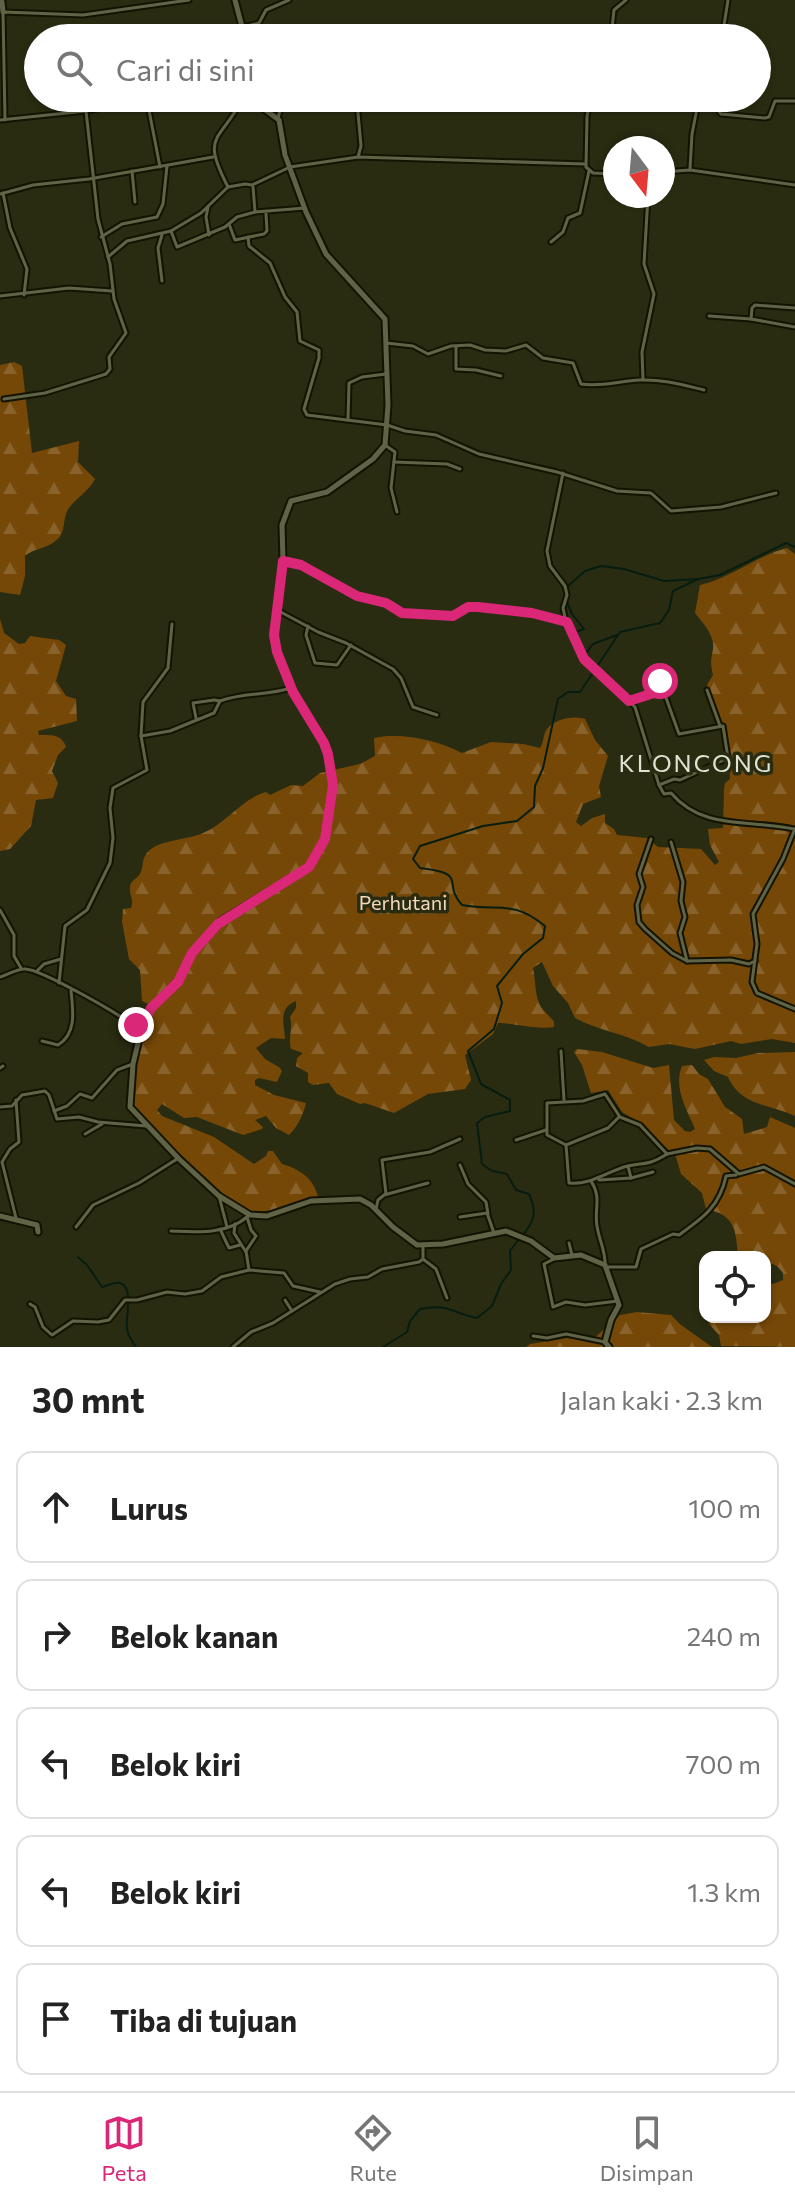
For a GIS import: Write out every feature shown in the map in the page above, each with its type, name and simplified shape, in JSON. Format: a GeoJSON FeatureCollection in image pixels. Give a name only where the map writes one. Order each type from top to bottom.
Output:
{"type":"FeatureCollection","features":[{"type":"Feature","properties":{"kind":"street"},"geometry":{"type":"LineString","coordinates":[[3,12],[89,14],[189,0]]}},
{"type":"Feature","properties":{"kind":"street"},"geometry":{"type":"LineString","coordinates":[[235,0],[241,24]]}},
{"type":"Feature","properties":{"kind":"street"},"geometry":{"type":"LineString","coordinates":[[252,24],[266,10],[289,0]]}},
{"type":"Feature","properties":{"kind":"street"},"geometry":{"type":"LineString","coordinates":[[612,24],[614,10],[626,0]]}},
{"type":"Feature","properties":{"kind":"street"},"geometry":{"type":"LineString","coordinates":[[724,24],[728,0]]}},
{"type":"Feature","properties":{"kind":"street"},"geometry":{"type":"LineString","coordinates":[[2,2],[2,120],[77,112]]}},
{"type":"Feature","properties":{"kind":"street"},"geometry":{"type":"LineString","coordinates":[[720,112],[765,118],[769,117],[776,101],[795,101]]}},
{"type":"Feature","properties":{"kind":"street"},"geometry":{"type":"LineString","coordinates":[[4,399],[45,393],[108,373],[109,357],[126,333],[112,291],[108,257],[101,237],[86,112]]}},
{"type":"Feature","properties":{"kind":"street"},"geometry":{"type":"LineString","coordinates":[[149,112],[160,167]]}},
{"type":"Feature","properties":{"kind":"street"},"geometry":{"type":"LineString","coordinates":[[228,187],[213,157],[218,133],[233,112]]}},
{"type":"Feature","properties":{"kind":"street"},"geometry":{"type":"LineString","coordinates":[[269,112],[278,118]]}},
{"type":"Feature","properties":{"kind":"street"},"geometry":{"type":"LineString","coordinates":[[280,112],[285,155],[305,208],[329,257],[383,316],[386,343],[385,445],[373,459],[327,492],[291,501],[282,525],[283,561],[274,627],[275,643],[293,692],[328,754],[333,785],[324,842],[309,867],[218,924],[192,953],[178,982],[151,1008],[140,1031],[133,1064],[130,1104],[178,1158],[219,1196],[246,1215],[263,1216],[311,1201],[357,1199],[366,1201],[411,1242],[423,1246],[506,1231],[554,1258]]}},
{"type":"Feature","properties":{"kind":"street"},"geometry":{"type":"LineString","coordinates":[[358,112],[361,146],[358,157]]}},
{"type":"Feature","properties":{"kind":"street"},"geometry":{"type":"LineString","coordinates":[[551,242],[563,232],[568,218],[580,213],[589,171],[585,164],[588,112]]}},
{"type":"Feature","properties":{"kind":"street"},"geometry":{"type":"LineString","coordinates":[[690,170],[696,112]]}},
{"type":"Feature","properties":{"kind":"street"},"geometry":{"type":"LineString","coordinates":[[24,295],[27,269],[10,228],[1,194],[33,185],[213,157]]}},
{"type":"Feature","properties":{"kind":"street"},"geometry":{"type":"LineString","coordinates":[[108,257],[127,241],[171,231],[209,206],[228,187],[252,185],[290,167],[358,157],[585,164]]}},
{"type":"Feature","properties":{"kind":"street"},"geometry":{"type":"LineString","coordinates":[[101,237],[122,224],[157,217],[163,204],[167,166]]}},
{"type":"Feature","properties":{"kind":"street"},"geometry":{"type":"LineString","coordinates":[[675,171],[690,170],[795,185]]}},
{"type":"Feature","properties":{"kind":"street"},"geometry":{"type":"LineString","coordinates":[[132,171],[135,202]]}},
{"type":"Feature","properties":{"kind":"street"},"geometry":{"type":"LineString","coordinates":[[589,171],[603,173]]}},
{"type":"Feature","properties":{"kind":"street"},"geometry":{"type":"LineString","coordinates":[[252,185],[255,212]]}},
{"type":"Feature","properties":{"kind":"street"},"geometry":{"type":"LineString","coordinates":[[209,206],[206,217],[209,235]]}},
{"type":"Feature","properties":{"kind":"street"},"geometry":{"type":"LineString","coordinates":[[171,231],[176,247],[209,235],[237,217],[255,212],[305,208]]}},
{"type":"Feature","properties":{"kind":"street"},"geometry":{"type":"LineString","coordinates":[[643,380],[642,352],[654,294],[644,264],[647,208]]}},
{"type":"Feature","properties":{"kind":"street"},"geometry":{"type":"LineString","coordinates":[[229,224],[235,240],[267,233],[266,213]]}},
{"type":"Feature","properties":{"kind":"street"},"geometry":{"type":"LineString","coordinates":[[162,235],[158,248],[162,281]]}},
{"type":"Feature","properties":{"kind":"street"},"geometry":{"type":"LineString","coordinates":[[248,237],[249,246],[270,263],[285,297],[297,312],[300,341],[315,346],[319,351],[304,412],[310,416],[387,425],[436,435],[479,454],[563,473],[617,491],[651,493],[673,511],[721,507],[776,493]]}},
{"type":"Feature","properties":{"kind":"street"},"geometry":{"type":"LineString","coordinates":[[0,296],[69,288],[112,291]]}},
{"type":"Feature","properties":{"kind":"street"},"geometry":{"type":"LineString","coordinates":[[751,319],[755,305],[795,308]]}},
{"type":"Feature","properties":{"kind":"street"},"geometry":{"type":"LineString","coordinates":[[709,316],[795,327]]}},
{"type":"Feature","properties":{"kind":"street"},"geometry":{"type":"LineString","coordinates":[[386,343],[413,346],[428,354],[456,346],[506,351],[526,345],[543,358],[573,363],[579,382],[584,384],[643,380],[704,390]]}},
{"type":"Feature","properties":{"kind":"street"},"geometry":{"type":"LineString","coordinates":[[456,346],[456,369],[501,376]]}},
{"type":"Feature","properties":{"kind":"street"},"geometry":{"type":"LineString","coordinates":[[348,420],[349,383],[362,377],[386,374]]}},
{"type":"Feature","properties":{"kind":"street"},"geometry":{"type":"LineString","coordinates":[[385,445],[394,451],[391,488],[397,512]]}},
{"type":"Feature","properties":{"kind":"street"},"geometry":{"type":"LineString","coordinates":[[394,462],[447,464],[460,469]]}},
{"type":"Feature","properties":{"kind":"street"},"geometry":{"type":"LineString","coordinates":[[563,473],[547,551],[550,566],[565,586],[567,595],[563,608],[567,622],[580,652],[595,671],[636,710],[664,794],[671,793],[681,806],[705,818],[795,828],[783,859],[754,910],[757,942],[752,977],[755,991],[795,1009]]}},
{"type":"Feature","properties":{"kind":"street"},"geometry":{"type":"LineString","coordinates":[[283,561],[301,565],[357,596],[386,603],[402,613],[453,616],[468,607],[478,607],[532,613],[567,622]]}},
{"type":"Feature","properties":{"kind":"street"},"geometry":{"type":"LineString","coordinates":[[277,610],[351,645],[396,672],[413,707],[437,715]]}},
{"type":"Feature","properties":{"kind":"street"},"geometry":{"type":"LineString","coordinates":[[59,983],[65,924],[87,910],[110,863],[113,788],[147,770],[141,736],[143,702],[167,671],[172,624]]}},
{"type":"Feature","properties":{"kind":"street"},"geometry":{"type":"LineString","coordinates":[[308,626],[306,635],[315,663],[337,665],[351,645]]}},
{"type":"Feature","properties":{"kind":"street"},"geometry":{"type":"LineString","coordinates":[[660,681],[681,735],[720,726]]}},
{"type":"Feature","properties":{"kind":"street"},"geometry":{"type":"LineString","coordinates":[[629,701],[663,690]]}},
{"type":"Feature","properties":{"kind":"street"},"geometry":{"type":"LineString","coordinates":[[659,785],[727,761],[724,728],[720,726],[707,690]]}},
{"type":"Feature","properties":{"kind":"street"},"geometry":{"type":"LineString","coordinates":[[197,719],[193,703],[220,701],[240,694],[293,692]]}},
{"type":"Feature","properties":{"kind":"street"},"geometry":{"type":"LineString","coordinates":[[141,736],[170,731],[214,713],[220,701]]}},
{"type":"Feature","properties":{"kind":"street"},"geometry":{"type":"LineString","coordinates":[[651,839],[639,874],[643,887],[637,903],[639,922],[687,961],[731,960],[749,964],[755,961]]}},
{"type":"Feature","properties":{"kind":"street"},"geometry":{"type":"LineString","coordinates":[[671,842],[683,882],[681,901],[685,917],[680,933],[687,961]]}},
{"type":"Feature","properties":{"kind":"street"},"geometry":{"type":"LineString","coordinates":[[0,910],[14,935],[14,956],[21,968]]}},
{"type":"Feature","properties":{"kind":"street"},"geometry":{"type":"LineString","coordinates":[[37,971],[44,964],[61,959]]}},
{"type":"Feature","properties":{"kind":"street"},"geometry":{"type":"LineString","coordinates":[[0,977],[21,968],[37,971],[124,1017],[140,1031]]}},
{"type":"Feature","properties":{"kind":"street"},"geometry":{"type":"LineString","coordinates":[[42,1041],[56,1045],[65,1041],[74,1018],[71,990]]}},
{"type":"Feature","properties":{"kind":"street"},"geometry":{"type":"LineString","coordinates":[[561,1051],[564,1101]]}},
{"type":"Feature","properties":{"kind":"street"},"geometry":{"type":"LineString","coordinates":[[54,1111],[67,1106],[80,1094],[92,1098],[118,1069],[133,1064]]}},
{"type":"Feature","properties":{"kind":"street"},"geometry":{"type":"LineString","coordinates":[[0,1107],[12,1106],[27,1093],[45,1091],[57,1119],[79,1117],[105,1123],[150,1126]]}},
{"type":"Feature","properties":{"kind":"street"},"geometry":{"type":"LineString","coordinates":[[620,1117],[608,1128],[566,1145],[548,1136],[546,1130],[547,1103],[583,1101],[605,1094],[620,1117],[640,1125],[667,1154]]}},
{"type":"Feature","properties":{"kind":"street"},"geometry":{"type":"LineString","coordinates":[[16,1100],[19,1142],[9,1150],[1,1166],[8,1179],[16,1218]]}},
{"type":"Feature","properties":{"kind":"street"},"geometry":{"type":"LineString","coordinates":[[85,1134],[105,1123]]}},
{"type":"Feature","properties":{"kind":"street"},"geometry":{"type":"LineString","coordinates":[[516,1140],[546,1130]]}},
{"type":"Feature","properties":{"kind":"street"},"geometry":{"type":"LineString","coordinates":[[386,1194],[382,1160],[430,1152],[460,1139]]}},
{"type":"Feature","properties":{"kind":"street"},"geometry":{"type":"LineString","coordinates":[[566,1145],[569,1183],[631,1178],[653,1172]]}},
{"type":"Feature","properties":{"kind":"street"},"geometry":{"type":"LineString","coordinates":[[594,1180],[628,1166],[649,1165],[667,1154],[703,1147],[715,1152],[740,1175]]}},
{"type":"Feature","properties":{"kind":"street"},"geometry":{"type":"LineString","coordinates":[[76,1227],[93,1205],[139,1183],[178,1158]]}},
{"type":"Feature","properties":{"kind":"street"},"geometry":{"type":"LineString","coordinates":[[618,1301],[574,1305],[569,1301],[553,1307],[544,1264],[554,1258],[584,1256],[606,1266],[635,1267],[641,1249],[674,1234],[679,1235],[705,1217],[717,1203],[727,1175],[727,1163]]}},
{"type":"Feature","properties":{"kind":"street"},"geometry":{"type":"LineString","coordinates":[[460,1165],[468,1184],[486,1202],[495,1233]]}},
{"type":"Feature","properties":{"kind":"street"},"geometry":{"type":"LineString","coordinates":[[628,1166],[631,1178]]}},
{"type":"Feature","properties":{"kind":"street"},"geometry":{"type":"LineString","coordinates":[[727,1175],[740,1175],[764,1167],[795,1184]]}},
{"type":"Feature","properties":{"kind":"street"},"geometry":{"type":"LineString","coordinates":[[533,1336],[547,1338],[566,1334],[607,1345],[618,1301],[596,1222],[598,1197],[594,1180]]}},
{"type":"Feature","properties":{"kind":"street"},"geometry":{"type":"LineString","coordinates":[[376,1209],[378,1200],[386,1194],[428,1183]]}},
{"type":"Feature","properties":{"kind":"street"},"geometry":{"type":"LineString","coordinates":[[219,1196],[227,1228]]}},
{"type":"Feature","properties":{"kind":"street"},"geometry":{"type":"LineString","coordinates":[[460,1217],[488,1214]]}},
{"type":"Feature","properties":{"kind":"street"},"geometry":{"type":"LineString","coordinates":[[171,1231],[189,1233],[227,1228],[246,1215]]}},
{"type":"Feature","properties":{"kind":"street"},"geometry":{"type":"LineString","coordinates":[[246,1215],[256,1236],[246,1252]]}},
{"type":"Feature","properties":{"kind":"street"},"geometry":{"type":"LineString","coordinates":[[0,1216],[37,1225],[38,1232]]}},
{"type":"Feature","properties":{"kind":"street"},"geometry":{"type":"LineString","coordinates":[[235,1224],[234,1233],[246,1252],[249,1270]]}},
{"type":"Feature","properties":{"kind":"street"},"geometry":{"type":"LineString","coordinates":[[220,1229],[229,1248],[240,1245]]}},
{"type":"Feature","properties":{"kind":"street"},"geometry":{"type":"LineString","coordinates":[[569,1243],[572,1257]]}},
{"type":"Feature","properties":{"kind":"street"},"geometry":{"type":"LineString","coordinates":[[423,1246],[423,1259]]}},
{"type":"Feature","properties":{"kind":"street"},"geometry":{"type":"LineString","coordinates":[[233,1347],[251,1332],[269,1326],[320,1292],[346,1280],[368,1277],[382,1269],[423,1259]]}},
{"type":"Feature","properties":{"kind":"street"},"geometry":{"type":"LineString","coordinates":[[423,1259],[436,1269],[447,1298]]}},
{"type":"Feature","properties":{"kind":"street"},"geometry":{"type":"LineString","coordinates":[[30,1304],[35,1307],[43,1327],[52,1335],[73,1321],[109,1320],[129,1300],[167,1292],[185,1294],[202,1291],[221,1277],[249,1270],[284,1273],[293,1286],[320,1292]]}},
{"type":"Feature","properties":{"kind":"street"},"geometry":{"type":"LineString","coordinates":[[285,1300],[292,1311]]}},
{"type":"Feature","properties":{"kind":"green space"},"geometry":{"type":"Polygon","coordinates":[[[14,362],[22,366],[32,453],[79,441],[78,462],[95,479],[69,508],[58,538],[25,556],[25,576],[20,595],[0,592],[0,365],[14,362]]]}},
{"type":"Feature","properties":{"kind":"green space","name":"Perhutani"},"geometry":{"type":"Polygon","coordinates":[[[787,548],[795,554],[795,1043],[772,1039],[741,1044],[731,1041],[695,1049],[669,1044],[649,1047],[575,1018],[568,1003],[553,986],[542,962],[533,968],[536,993],[554,1027],[498,1023],[493,1034],[465,1055],[471,1080],[465,1089],[428,1094],[394,1113],[337,1094],[329,1083],[313,1085],[308,1082],[308,1073],[296,1066],[297,1058],[303,1053],[291,1049],[290,1045],[290,1017],[296,1008],[296,1001],[284,1012],[285,1039],[271,1038],[256,1048],[282,1071],[277,1082],[259,1078],[255,1080],[255,1085],[274,1095],[306,1103],[300,1120],[289,1135],[276,1128],[266,1116],[255,1120],[262,1129],[243,1135],[197,1117],[184,1118],[162,1104],[157,1110],[162,1116],[214,1137],[254,1164],[268,1151],[273,1151],[282,1164],[305,1175],[318,1197],[277,1209],[252,1211],[223,1196],[188,1166],[131,1105],[139,1041],[154,1007],[142,1001],[140,970],[129,959],[122,922],[123,909],[132,905],[131,884],[140,874],[149,850],[212,829],[257,795],[266,792],[270,795],[291,785],[303,786],[320,773],[360,764],[375,756],[374,738],[419,738],[462,753],[491,742],[540,748],[547,729],[554,723],[580,718],[585,719],[595,740],[608,756],[599,786],[601,797],[583,804],[576,822],[581,826],[605,814],[605,823],[617,835],[647,838],[658,847],[701,849],[715,865],[719,862],[710,845],[708,829],[723,828],[724,789],[730,779],[727,728],[720,719],[707,685],[713,675],[712,639],[695,613],[700,585],[787,548]]]}},
{"type":"Feature","properties":{"kind":"green space"},"geometry":{"type":"Polygon","coordinates":[[[0,619],[4,633],[19,644],[25,643],[30,636],[59,640],[66,645],[56,681],[66,696],[76,699],[77,721],[38,731],[39,735],[59,737],[66,747],[58,755],[52,771],[58,783],[53,798],[36,800],[31,826],[10,849],[0,851],[0,619]]]}},
{"type":"Feature","properties":{"kind":"green space"},"geometry":{"type":"Polygon","coordinates":[[[577,1049],[602,1052],[653,1068],[669,1065],[674,1120],[685,1131],[695,1129],[682,1099],[679,1082],[682,1066],[692,1065],[708,1079],[725,1107],[742,1119],[744,1134],[767,1127],[770,1117],[795,1128],[795,1347],[721,1346],[719,1335],[709,1323],[771,1323],[771,1284],[783,1280],[783,1273],[771,1264],[771,1251],[737,1251],[735,1231],[728,1219],[706,1209],[702,1193],[681,1174],[676,1157],[639,1122],[622,1112],[608,1090],[591,1093],[582,1065],[574,1052],[577,1049]]]}},
{"type":"Feature","properties":{"kind":"green space"},"geometry":{"type":"Polygon","coordinates":[[[795,1052],[795,1116],[748,1099],[740,1094],[728,1077],[714,1071],[704,1060],[758,1053],[795,1052]]]}},
{"type":"Feature","properties":{"kind":"green space"},"geometry":{"type":"Polygon","coordinates":[[[637,1312],[671,1315],[712,1347],[526,1347],[567,1338],[591,1341],[620,1315],[637,1312]]]}},
{"type":"Feature","properties":{"kind":"waterway"},"geometry":{"type":"LineString","coordinates":[[617,635],[593,644],[581,655],[571,640],[570,634],[584,629],[567,602],[568,586],[585,571],[601,566],[624,569],[664,581],[698,579],[720,575],[786,543],[795,547]]}},
{"type":"Feature","properties":{"kind":"waterway"},"geometry":{"type":"LineString","coordinates":[[523,1235],[534,1216],[529,1194],[516,1190],[507,1174],[492,1171],[482,1164],[477,1123],[485,1117],[510,1111],[510,1100],[481,1084],[468,1051],[494,1029],[502,1003],[497,986],[523,954],[543,938],[545,926],[514,909],[462,905],[456,897],[450,876],[420,868],[413,859],[420,846],[483,826],[517,821],[534,807],[535,786],[543,768],[558,699],[568,692],[580,692],[620,632],[660,623],[669,610],[673,591],[698,579]]}},
{"type":"Feature","properties":{"kind":"waterway"},"geometry":{"type":"LineString","coordinates":[[383,1347],[407,1332],[410,1321],[420,1309],[444,1308],[477,1318],[492,1306],[511,1270],[510,1251],[519,1239]]}},
{"type":"Feature","properties":{"kind":"waterway"},"geometry":{"type":"LineString","coordinates":[[78,1257],[102,1287],[115,1283],[125,1287],[127,1329],[136,1347]]}},
{"type":"Feature","properties":{"kind":"district","name":"KLONCONG"},"geometry":{"type":"Point","coordinates":[696,764]}},
{"type":"Feature","properties":{"kind":"route"},"geometry":{"type":"LineString","coordinates":[[136,1025],[140,1031],[151,1008],[177,983],[192,953],[221,921],[309,867],[325,839],[333,785],[328,754],[293,692],[277,652],[274,635],[283,561],[301,565],[357,596],[386,603],[402,613],[453,616],[468,607],[478,607],[532,613],[567,622],[584,659],[629,701],[663,690],[660,681]]}}]}
